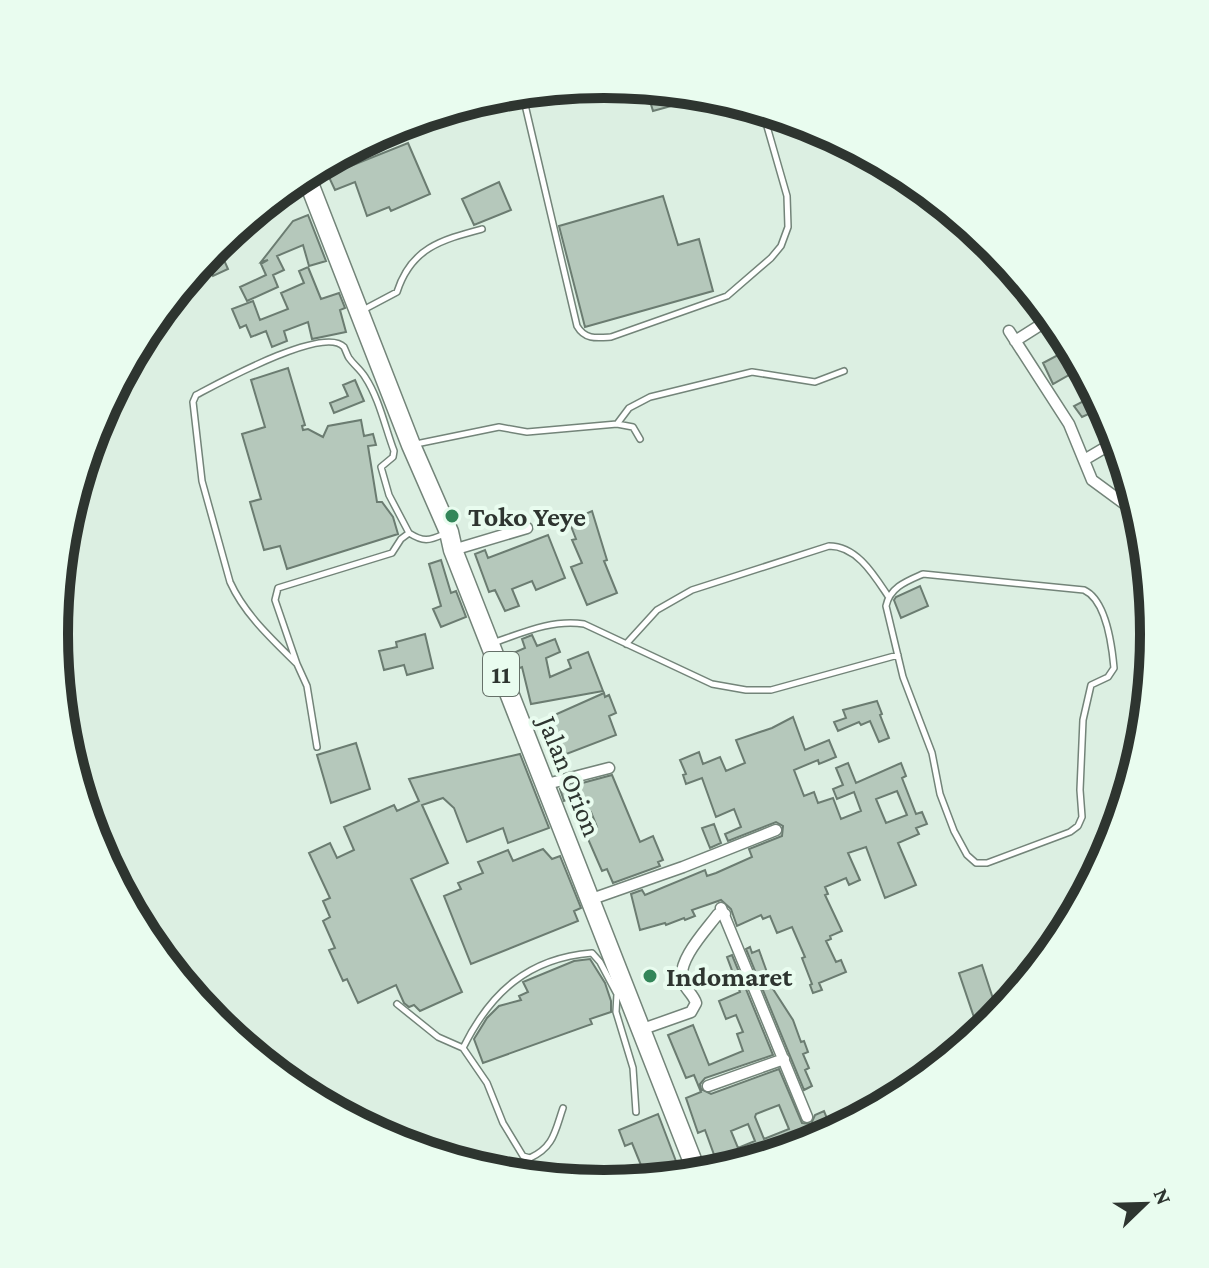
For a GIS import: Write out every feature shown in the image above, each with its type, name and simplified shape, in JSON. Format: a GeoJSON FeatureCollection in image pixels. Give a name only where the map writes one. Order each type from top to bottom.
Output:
{"type":"FeatureCollection","features":[{"type":"Feature","properties":{"kind":"highway","name":"Jalan Orion"},"geometry":{"type":"LineString","coordinates":[[310,185],[451,541],[589,900],[622,995],[640,1030],[693,1163]]}},
{"type":"Feature","properties":{"kind":"street"},"geometry":{"type":"LineString","coordinates":[[1041,322],[1012,336],[1069,424],[1092,480],[1125,505]]}},
{"type":"Feature","properties":{"kind":"street"},"geometry":{"type":"LineString","coordinates":[[1084,460],[1107,447]]}},
{"type":"Feature","properties":{"kind":"street"},"geometry":{"type":"LineString","coordinates":[[451,541],[527,528]]}},
{"type":"Feature","properties":{"kind":"street"},"geometry":{"type":"LineString","coordinates":[[543,785],[609,768]]}},
{"type":"Feature","properties":{"kind":"street"},"geometry":{"type":"LineString","coordinates":[[589,900],[776,830]]}},
{"type":"Feature","properties":{"kind":"street"},"geometry":{"type":"LineString","coordinates":[[640,1030],[691,1012],[696,1003],[683,983],[681,972],[696,943],[723,911],[807,1117]]}},
{"type":"Feature","properties":{"kind":"street"},"geometry":{"type":"LineString","coordinates":[[708,1086],[784,1059]]}},
{"type":"Feature","properties":{"kind":"lane"},"geometry":{"type":"LineString","coordinates":[[525,104],[577,326],[587,337],[597,338],[611,337],[727,296],[781,246],[788,227],[787,196],[766,123]]}},
{"type":"Feature","properties":{"kind":"lane"},"geometry":{"type":"LineString","coordinates":[[360,311],[397,292],[403,274],[416,256],[449,238],[482,229]]}},
{"type":"Feature","properties":{"kind":"lane"},"geometry":{"type":"LineString","coordinates":[[297,664],[252,617],[230,582],[202,481],[193,402],[196,395],[292,350],[335,342],[343,347],[375,395],[394,451],[393,457],[381,467],[389,495],[409,533],[420,540],[451,541]]}},
{"type":"Feature","properties":{"kind":"lane"},"geometry":{"type":"LineString","coordinates":[[617,424],[629,408],[650,397],[752,372],[815,382],[844,371]]}},
{"type":"Feature","properties":{"kind":"lane"},"geometry":{"type":"LineString","coordinates":[[411,445],[499,427],[527,432],[617,424],[633,427],[640,439]]}},
{"type":"Feature","properties":{"kind":"lane"},"geometry":{"type":"LineString","coordinates":[[317,747],[307,686],[275,600],[278,588],[392,553],[409,533]]}},
{"type":"Feature","properties":{"kind":"lane"},"geometry":{"type":"LineString","coordinates":[[626,644],[657,610],[692,590],[829,546],[842,546],[854,553],[888,596]]}},
{"type":"Feature","properties":{"kind":"lane"},"geometry":{"type":"LineString","coordinates":[[923,574],[1084,590],[1097,599],[1112,642],[1114,668],[1108,677],[1091,685],[1083,720],[1082,817],[1078,826],[1070,832],[987,863],[976,863],[967,855],[940,794],[932,753],[903,677],[898,655],[886,606],[888,596],[902,583],[923,574]]}},
{"type":"Feature","properties":{"kind":"lane"},"geometry":{"type":"LineString","coordinates":[[489,645],[544,626],[567,622],[584,624],[712,684],[746,690],[771,690],[898,655]]}},
{"type":"Feature","properties":{"kind":"lane"},"geometry":{"type":"LineString","coordinates":[[463,1048],[478,1017],[499,991],[516,978],[546,963],[592,953],[622,995],[616,1012],[633,1068],[636,1112]]}},
{"type":"Feature","properties":{"kind":"lane"},"geometry":{"type":"LineString","coordinates":[[397,1004],[438,1037],[463,1048],[487,1083],[503,1123],[523,1156],[530,1158],[545,1151],[563,1108]]}},
{"type":"Feature","properties":{"kind":"building"},"geometry":{"type":"Polygon","coordinates":[[[650,100],[681,103],[653,111],[650,100]]]}},
{"type":"Feature","properties":{"kind":"building"},"geometry":{"type":"Polygon","coordinates":[[[408,143],[430,194],[391,211],[389,207],[367,216],[355,182],[335,190],[328,175],[408,143]]]}},
{"type":"Feature","properties":{"kind":"building"},"geometry":{"type":"Polygon","coordinates":[[[499,182],[511,210],[474,225],[462,199],[499,182]]]}},
{"type":"Feature","properties":{"kind":"building"},"geometry":{"type":"Polygon","coordinates":[[[663,196],[678,245],[699,239],[713,291],[585,327],[559,226],[663,196]]]}},
{"type":"Feature","properties":{"kind":"building"},"geometry":{"type":"Polygon","coordinates":[[[308,215],[326,261],[309,266],[303,245],[277,256],[284,270],[273,275],[278,287],[247,301],[240,287],[266,275],[261,264],[268,260],[261,262],[293,221],[308,215]]]}},
{"type":"Feature","properties":{"kind":"building"},"geometry":{"type":"Polygon","coordinates":[[[223,257],[228,269],[213,276],[210,270],[223,257]]]}},
{"type":"Feature","properties":{"kind":"building"},"geometry":{"type":"Polygon","coordinates":[[[308,267],[321,299],[339,293],[345,308],[340,310],[346,332],[312,339],[308,322],[284,331],[287,341],[272,347],[266,331],[251,337],[246,325],[240,328],[232,309],[253,301],[260,320],[288,309],[281,293],[304,283],[299,271],[308,267]]]}},
{"type":"Feature","properties":{"kind":"building"},"geometry":{"type":"Polygon","coordinates":[[[1061,353],[1073,373],[1053,384],[1043,363],[1061,353]]]}},
{"type":"Feature","properties":{"kind":"building"},"geometry":{"type":"Polygon","coordinates":[[[288,368],[305,425],[302,426],[303,430],[308,429],[323,437],[328,426],[361,420],[364,436],[373,434],[376,445],[368,446],[377,502],[382,502],[393,517],[398,534],[287,569],[280,546],[264,550],[250,502],[261,499],[242,434],[265,427],[251,380],[288,368]]]}},
{"type":"Feature","properties":{"kind":"building"},"geometry":{"type":"Polygon","coordinates":[[[355,380],[364,401],[334,413],[330,403],[348,396],[343,385],[355,380]]]}},
{"type":"Feature","properties":{"kind":"building"},"geometry":{"type":"Polygon","coordinates":[[[1087,399],[1093,412],[1082,417],[1074,406],[1087,399]]]}},
{"type":"Feature","properties":{"kind":"building"},"geometry":{"type":"Polygon","coordinates":[[[592,511],[607,560],[604,561],[617,593],[587,605],[571,567],[582,563],[572,540],[576,539],[569,521],[592,511]]]}},
{"type":"Feature","properties":{"kind":"building"},"geometry":{"type":"Polygon","coordinates":[[[548,535],[565,578],[536,590],[532,581],[512,589],[519,606],[505,611],[495,590],[489,592],[475,554],[485,550],[488,558],[548,535]]]}},
{"type":"Feature","properties":{"kind":"building"},"geometry":{"type":"Polygon","coordinates":[[[441,560],[451,593],[456,591],[466,617],[441,627],[433,609],[441,606],[429,564],[441,560]]]}},
{"type":"Feature","properties":{"kind":"building"},"geometry":{"type":"Polygon","coordinates":[[[920,586],[928,606],[901,618],[894,600],[920,586]]]}},
{"type":"Feature","properties":{"kind":"building"},"geometry":{"type":"Polygon","coordinates":[[[425,634],[433,668],[407,675],[404,665],[384,670],[379,651],[397,647],[396,642],[425,634]]]}},
{"type":"Feature","properties":{"kind":"building"},"geometry":{"type":"Polygon","coordinates":[[[532,635],[537,646],[555,639],[560,652],[546,658],[550,677],[571,668],[568,660],[588,652],[603,691],[531,704],[522,667],[517,669],[511,654],[525,648],[522,639],[532,635]]]}},
{"type":"Feature","properties":{"kind":"building"},"geometry":{"type":"Polygon","coordinates":[[[604,693],[605,697],[609,695],[616,713],[609,716],[616,735],[556,758],[541,721],[604,693]]]}},
{"type":"Feature","properties":{"kind":"building"},"geometry":{"type":"Polygon","coordinates":[[[877,701],[889,738],[879,742],[870,721],[838,731],[834,722],[846,718],[843,710],[877,701]]]}},
{"type":"Feature","properties":{"kind":"building"},"geometry":{"type":"Polygon","coordinates":[[[793,717],[805,750],[829,740],[836,757],[819,764],[818,760],[794,770],[804,796],[814,792],[818,803],[833,798],[841,819],[861,811],[854,792],[837,799],[833,789],[843,785],[836,768],[848,763],[856,783],[901,763],[906,776],[902,778],[916,814],[922,812],[927,824],[916,828],[919,834],[898,843],[916,885],[885,898],[866,847],[848,853],[860,880],[849,885],[846,878],[825,887],[828,894],[825,895],[842,931],[826,941],[836,962],[841,960],[846,972],[819,983],[822,990],[813,993],[802,958],[805,957],[792,927],[777,933],[770,916],[763,919],[761,915],[737,926],[731,909],[721,900],[692,910],[695,916],[685,920],[640,930],[631,894],[642,890],[645,895],[705,870],[707,876],[716,873],[752,857],[749,849],[782,836],[783,826],[776,822],[728,841],[725,834],[741,827],[734,809],[716,817],[702,778],[686,784],[683,775],[686,774],[680,760],[699,752],[703,764],[720,757],[726,771],[745,763],[736,740],[793,717]],[[897,791],[876,799],[886,823],[907,815],[897,791]]]}},
{"type":"Feature","properties":{"kind":"building"},"geometry":{"type":"Polygon","coordinates":[[[356,743],[370,789],[331,803],[317,755],[356,743]]]}},
{"type":"Feature","properties":{"kind":"building"},"geometry":{"type":"Polygon","coordinates":[[[520,754],[549,828],[508,843],[503,828],[467,842],[454,808],[443,798],[422,805],[448,863],[411,879],[462,992],[420,1011],[414,1005],[409,1007],[404,1003],[396,985],[358,1003],[347,979],[343,981],[329,950],[335,948],[323,921],[330,917],[323,901],[330,898],[309,853],[330,843],[337,858],[354,850],[344,827],[394,805],[397,811],[419,801],[409,779],[520,754]]]}},
{"type":"Feature","properties":{"kind":"building"},"geometry":{"type":"Polygon","coordinates":[[[612,775],[640,842],[653,836],[663,860],[658,862],[660,866],[613,883],[607,869],[602,871],[585,832],[597,827],[591,812],[578,817],[571,798],[564,801],[560,789],[612,775]]]}},
{"type":"Feature","properties":{"kind":"building"},"geometry":{"type":"Polygon","coordinates":[[[714,824],[721,843],[710,848],[702,828],[714,824]]]}},
{"type":"Feature","properties":{"kind":"building"},"geometry":{"type":"Polygon","coordinates":[[[543,849],[552,859],[560,856],[581,908],[574,911],[578,921],[471,964],[444,896],[461,889],[458,883],[483,873],[478,862],[508,850],[513,861],[543,849]]]}},
{"type":"Feature","properties":{"kind":"building"},"geometry":{"type":"Polygon","coordinates":[[[750,947],[752,953],[759,950],[773,989],[793,1020],[801,1042],[804,1041],[808,1052],[803,1054],[809,1068],[805,1070],[812,1086],[804,1090],[746,949],[750,947]]]}},
{"type":"Feature","properties":{"kind":"building"},"geometry":{"type":"Polygon","coordinates":[[[732,955],[773,1055],[705,1078],[700,1084],[701,1089],[711,1094],[779,1069],[802,1123],[811,1124],[815,1115],[824,1111],[828,1121],[777,1142],[715,1158],[705,1130],[698,1133],[686,1098],[701,1092],[694,1075],[686,1078],[668,1035],[693,1025],[709,1065],[743,1051],[737,1034],[743,1032],[736,1015],[726,1019],[719,1001],[740,992],[727,957],[732,955]],[[779,1105],[756,1114],[764,1139],[789,1129],[779,1105]],[[748,1124],[731,1131],[738,1148],[755,1141],[748,1124]]]}},
{"type":"Feature","properties":{"kind":"building"},"geometry":{"type":"Polygon","coordinates":[[[590,959],[605,983],[611,1012],[590,1019],[592,1024],[483,1063],[474,1039],[499,1006],[521,1000],[519,996],[528,992],[523,982],[574,961],[590,959]]]}},
{"type":"Feature","properties":{"kind":"building"},"geometry":{"type":"Polygon","coordinates":[[[982,965],[994,1002],[975,1021],[959,973],[982,965]]]}},
{"type":"Feature","properties":{"kind":"building"},"geometry":{"type":"Polygon","coordinates":[[[658,1114],[678,1166],[643,1169],[632,1143],[625,1146],[619,1130],[658,1114]]]}},
{"type":"Feature","properties":{"kind":"place","name":"Toko Yeye"},"geometry":{"type":"Point","coordinates":[452,516]}},
{"type":"Feature","properties":{"kind":"place","name":"Indomaret"},"geometry":{"type":"Point","coordinates":[650,976]}}]}
